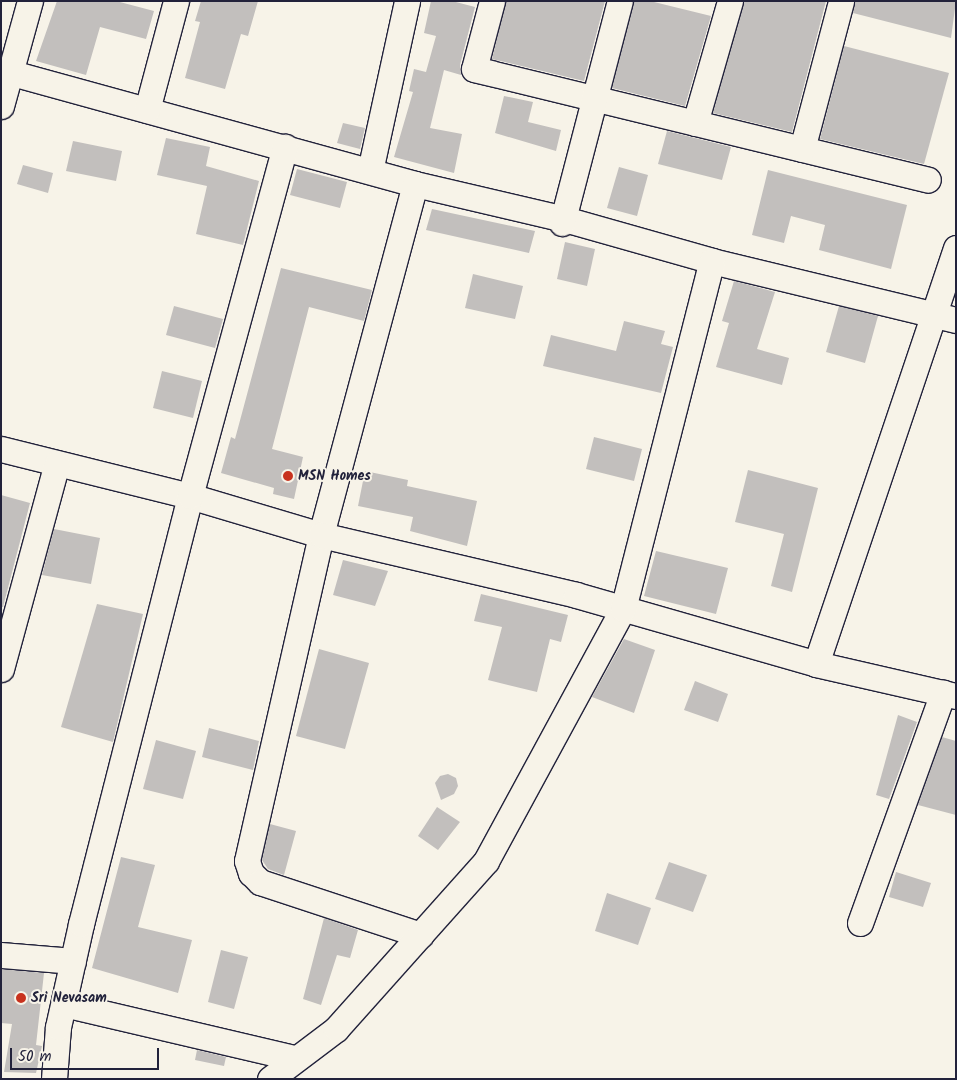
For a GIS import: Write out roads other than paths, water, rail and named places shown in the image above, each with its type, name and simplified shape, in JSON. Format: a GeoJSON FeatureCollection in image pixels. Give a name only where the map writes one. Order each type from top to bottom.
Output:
{"type":"FeatureCollection","features":[{"type":"Feature","properties":{"kind":"street"},"geometry":{"type":"LineString","coordinates":[[1,106],[6,71],[30,1]]}},
{"type":"Feature","properties":{"kind":"street"},"geometry":{"type":"LineString","coordinates":[[147,110],[176,1]]}},
{"type":"Feature","properties":{"kind":"street"},"geometry":{"type":"LineString","coordinates":[[370,171],[407,1]]}},
{"type":"Feature","properties":{"kind":"street"},"geometry":{"type":"LineString","coordinates":[[492,1],[474,69],[928,180]]}},
{"type":"Feature","properties":{"kind":"street"},"geometry":{"type":"LineString","coordinates":[[563,221],[620,1]]}},
{"type":"Feature","properties":{"kind":"street"},"geometry":{"type":"LineString","coordinates":[[695,123],[730,1]]}},
{"type":"Feature","properties":{"kind":"street"},"geometry":{"type":"LineString","coordinates":[[802,149],[841,1]]}},
{"type":"Feature","properties":{"kind":"street"},"geometry":{"type":"LineString","coordinates":[[6,71],[415,184],[712,261],[945,318]]}},
{"type":"Feature","properties":{"kind":"street"},"geometry":{"type":"LineString","coordinates":[[54,1079],[58,1027],[73,961],[190,496],[285,147]]}},
{"type":"Feature","properties":{"kind":"street"},"geometry":{"type":"LineString","coordinates":[[415,184],[321,535],[247,861],[251,874],[260,882],[420,935]]}},
{"type":"Feature","properties":{"kind":"street"},"geometry":{"type":"LineString","coordinates":[[816,664],[945,318],[956,248]]}},
{"type":"Feature","properties":{"kind":"street"},"geometry":{"type":"LineString","coordinates":[[270,1079],[295,1058],[336,1029],[486,861],[623,609],[712,261]]}},
{"type":"Feature","properties":{"kind":"street"},"geometry":{"type":"LineString","coordinates":[[1,449],[190,496],[321,535],[623,609],[816,664],[949,694],[860,923]]}},
{"type":"Feature","properties":{"kind":"street"},"geometry":{"type":"LineString","coordinates":[[1,669],[57,463]]}},
{"type":"Feature","properties":{"kind":"street"},"geometry":{"type":"LineString","coordinates":[[1,955],[73,961]]}},
{"type":"Feature","properties":{"kind":"street"},"geometry":{"type":"LineString","coordinates":[[64,1004],[295,1058]]}},
{"type":"Feature","properties":{"kind":"place","name":"MSN Homes"},"geometry":{"type":"Point","coordinates":[288,476]}},
{"type":"Feature","properties":{"kind":"place","name":"Sri Nevasam"},"geometry":{"type":"Point","coordinates":[21,998]}}]}
